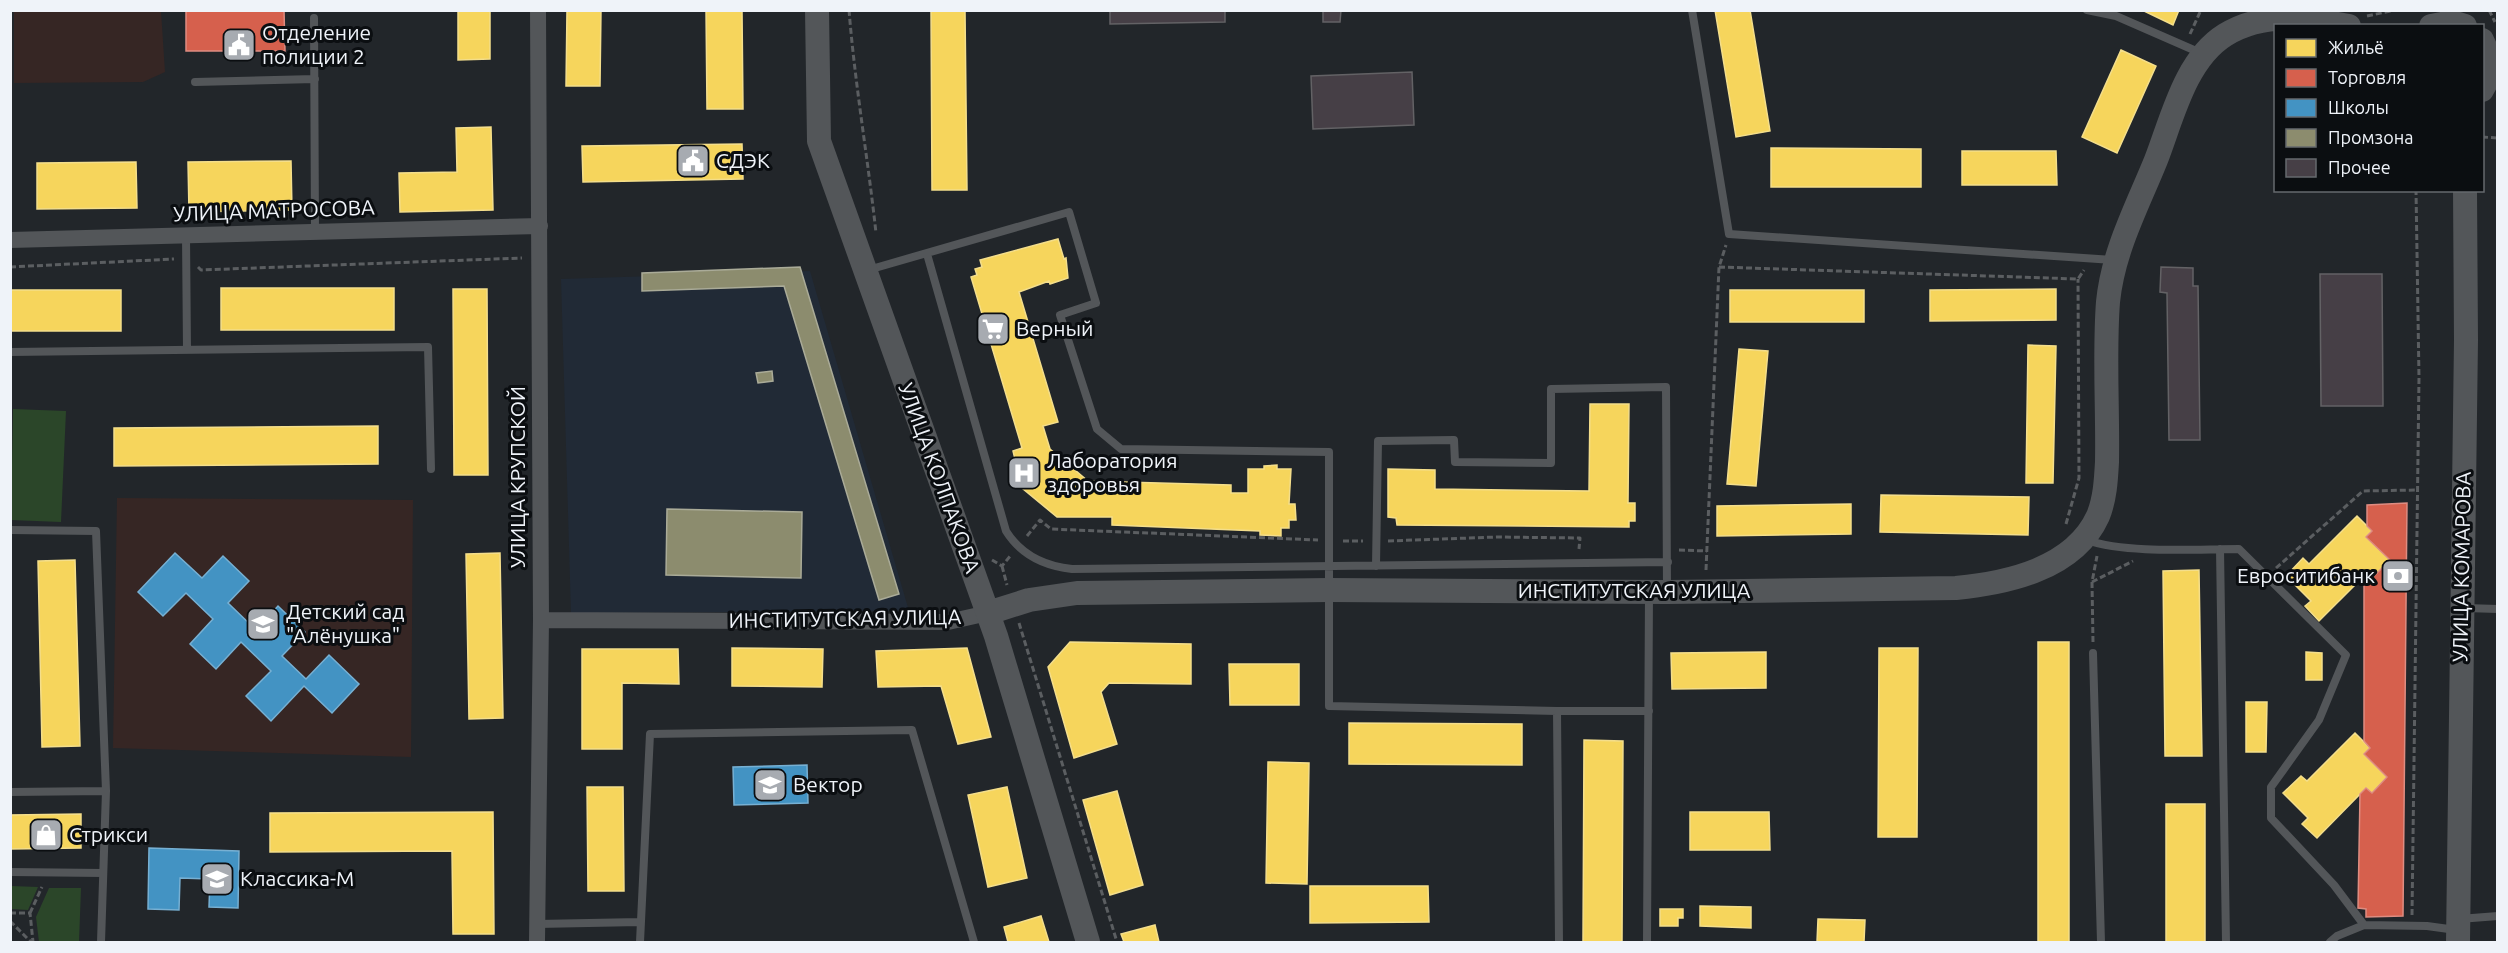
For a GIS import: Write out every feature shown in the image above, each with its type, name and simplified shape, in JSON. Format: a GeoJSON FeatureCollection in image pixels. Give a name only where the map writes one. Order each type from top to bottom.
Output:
{"type":"FeatureCollection","features":[{"type":"Feature","properties":{"kind":"street","name":"УЛИЦА КРУПСКОЙ"},"geometry":{"type":"LineString","coordinates":[[537,942],[541,620],[538,10]]}},
{"type":"Feature","properties":{"kind":"street","name":"УЛИЦА КОЛПАКОВА"},"geometry":{"type":"LineString","coordinates":[[817,10],[819,141],[873,269],[988,613],[1088,942]]}},
{"type":"Feature","properties":{"kind":"street"},"geometry":{"type":"LineString","coordinates":[[2431,24],[2438,10]]}},
{"type":"Feature","properties":{"kind":"street"},"geometry":{"type":"LineString","coordinates":[[2461,10],[2474,24]]}},
{"type":"Feature","properties":{"kind":"street","name":"ИНСТИТУТСКАЯ УЛИЦА"},"geometry":{"type":"LineString","coordinates":[[541,620],[948,622],[1051,595],[1329,578],[1705,592],[1944,588],[1982,585],[2028,574],[2073,549],[2099,514],[2105,487],[2108,303],[2116,260],[2126,229],[2178,101],[2194,50],[2250,24],[2283,17],[2323,23],[2357,21]]}},
{"type":"Feature","properties":{"kind":"street"},"geometry":{"type":"LineString","coordinates":[[2441,24],[2452,22],[2458,24]]}},
{"type":"Feature","properties":{"kind":"street"},"geometry":{"type":"LineString","coordinates":[[2484,87],[2491,64],[2486,38]]}},
{"type":"Feature","properties":{"kind":"street","name":"УЛИЦА КОМАРОВА"},"geometry":{"type":"LineString","coordinates":[[2458,931],[2466,340],[2465,192]]}},
{"type":"Feature","properties":{"kind":"street","name":"УЛИЦА МАТРОСОВА"},"geometry":{"type":"LineString","coordinates":[[10,240],[540,226]]}},
{"type":"Feature","properties":{"kind":"lane"},"geometry":{"type":"LineString","coordinates":[[1692,10],[1729,234],[2116,260]]}},
{"type":"Feature","properties":{"kind":"lane"},"geometry":{"type":"LineString","coordinates":[[2087,10],[2116,16],[2194,50]]}},
{"type":"Feature","properties":{"kind":"lane"},"geometry":{"type":"LineString","coordinates":[[314,18],[315,232]]}},
{"type":"Feature","properties":{"kind":"lane"},"geometry":{"type":"LineString","coordinates":[[195,82],[315,79]]}},
{"type":"Feature","properties":{"kind":"lane"},"geometry":{"type":"LineString","coordinates":[[873,269],[1069,212],[1096,303],[1060,315],[1097,429],[1121,449],[1329,452],[1329,706],[1649,711]]}},
{"type":"Feature","properties":{"kind":"lane"},"geometry":{"type":"LineString","coordinates":[[186,236],[187,350]]}},
{"type":"Feature","properties":{"kind":"lane"},"geometry":{"type":"LineString","coordinates":[[927,254],[1003,521],[1011,538],[1018,546],[1044,563],[1072,569],[1329,578],[1376,566],[1668,562]]}},
{"type":"Feature","properties":{"kind":"lane"},"geometry":{"type":"LineString","coordinates":[[10,352],[428,347],[431,469]]}},
{"type":"Feature","properties":{"kind":"lane"},"geometry":{"type":"LineString","coordinates":[[1376,566],[1378,441],[1454,440],[1455,462],[1551,463],[1551,389],[1666,387],[1668,562],[1658,592],[1649,711],[1647,942]]}},
{"type":"Feature","properties":{"kind":"lane"},"geometry":{"type":"LineString","coordinates":[[10,530],[96,531],[106,790],[101,942]]}},
{"type":"Feature","properties":{"kind":"lane"},"geometry":{"type":"LineString","coordinates":[[2082,537],[2157,549],[2239,549],[2346,655],[2319,720],[2271,787],[2271,818],[2334,885],[2364,925]]}},
{"type":"Feature","properties":{"kind":"lane"},"geometry":{"type":"LineString","coordinates":[[2220,549],[2226,942]]}},
{"type":"Feature","properties":{"kind":"lane"},"geometry":{"type":"LineString","coordinates":[[2462,608],[2498,609]]}},
{"type":"Feature","properties":{"kind":"lane"},"geometry":{"type":"LineString","coordinates":[[2093,653],[2101,942]]}},
{"type":"Feature","properties":{"kind":"lane"},"geometry":{"type":"LineString","coordinates":[[1557,711],[1559,942]]}},
{"type":"Feature","properties":{"kind":"lane"},"geometry":{"type":"LineString","coordinates":[[640,942],[650,734],[912,730],[974,942]]}},
{"type":"Feature","properties":{"kind":"lane"},"geometry":{"type":"LineString","coordinates":[[10,792],[106,790]]}},
{"type":"Feature","properties":{"kind":"lane"},"geometry":{"type":"LineString","coordinates":[[10,872],[102,873]]}},
{"type":"Feature","properties":{"kind":"lane"},"geometry":{"type":"LineString","coordinates":[[2330,942],[2337,936],[2364,925],[2412,925],[2458,931],[2498,916]]}},
{"type":"Feature","properties":{"kind":"lane"},"geometry":{"type":"LineString","coordinates":[[537,924],[640,922]]}},
{"type":"Feature","properties":{"kind":"path"},"geometry":{"type":"LineString","coordinates":[[849,10],[855,80],[867,152],[873,269]]}},
{"type":"Feature","properties":{"kind":"path"},"geometry":{"type":"LineString","coordinates":[[2194,50],[2201,10]]}},
{"type":"Feature","properties":{"kind":"path"},"geometry":{"type":"LineString","coordinates":[[2357,21],[2395,10]]}},
{"type":"Feature","properties":{"kind":"path"},"geometry":{"type":"LineString","coordinates":[[2486,38],[2489,10]]}},
{"type":"Feature","properties":{"kind":"path"},"geometry":{"type":"LineString","coordinates":[[2412,925],[2419,290],[2416,192]]}},
{"type":"Feature","properties":{"kind":"path"},"geometry":{"type":"LineString","coordinates":[[1705,592],[1719,267],[1729,234]]}},
{"type":"Feature","properties":{"kind":"path"},"geometry":{"type":"LineString","coordinates":[[10,267],[186,259],[201,270],[522,258]]}},
{"type":"Feature","properties":{"kind":"path"},"geometry":{"type":"LineString","coordinates":[[2090,260],[2078,279],[2079,478],[2082,537],[2092,582],[2092,626]]}},
{"type":"Feature","properties":{"kind":"path"},"geometry":{"type":"LineString","coordinates":[[1719,267],[2078,279]]}},
{"type":"Feature","properties":{"kind":"path"},"geometry":{"type":"LineString","coordinates":[[2266,577],[2363,491],[2416,490]]}},
{"type":"Feature","properties":{"kind":"path"},"geometry":{"type":"LineString","coordinates":[[1002,566],[1040,520],[1050,529],[1329,541],[1497,537],[1580,538],[1579,554]]}},
{"type":"Feature","properties":{"kind":"path"},"geometry":{"type":"LineString","coordinates":[[2092,582],[2157,549]]}},
{"type":"Feature","properties":{"kind":"path"},"geometry":{"type":"LineString","coordinates":[[1668,550],[1707,551]]}},
{"type":"Feature","properties":{"kind":"path"},"geometry":{"type":"LineString","coordinates":[[989,552],[993,562],[1002,566],[1117,942]]}},
{"type":"Feature","properties":{"kind":"path"},"geometry":{"type":"LineString","coordinates":[[32,942],[30,913],[42,887]]}},
{"type":"Feature","properties":{"kind":"path"},"geometry":{"type":"LineString","coordinates":[[10,913],[30,913]]}},
{"type":"Feature","properties":{"kind":"path"},"geometry":{"type":"LineString","coordinates":[[10,921],[32,942]]}},
{"type":"Feature","properties":{"kind":"shaded area"},"geometry":{"type":"Polygon","coordinates":[[[14,11],[161,11],[165,72],[143,82],[14,83],[14,11]]]}},
{"type":"Feature","properties":{"kind":"shaded area"},"geometry":{"type":"Polygon","coordinates":[[[810,271],[909,611],[571,613],[561,279],[810,271]]]}},
{"type":"Feature","properties":{"kind":"shaded area","name":"Детский сад \"Алёнушка\""},"geometry":{"type":"Polygon","coordinates":[[[117,498],[413,500],[411,757],[113,748],[117,498]]]}},
{"type":"Feature","properties":{"kind":"green space"},"geometry":{"type":"Polygon","coordinates":[[[13,409],[66,411],[61,522],[11,520],[13,409]]]}},
{"type":"Feature","properties":{"kind":"green space"},"geometry":{"type":"Polygon","coordinates":[[[11,886],[38,887],[28,910],[11,909],[11,886]]]}},
{"type":"Feature","properties":{"kind":"green space"},"geometry":{"type":"Polygon","coordinates":[[[49,888],[81,888],[79,942],[39,942],[36,917],[49,888]]]}},
{"type":"Feature","properties":{"kind":"building: Жильё"},"geometry":{"type":"Polygon","coordinates":[[[458,10],[490,10],[490,59],[458,60],[458,10]]]}},
{"type":"Feature","properties":{"kind":"building: Жильё"},"geometry":{"type":"Polygon","coordinates":[[[567,10],[601,10],[600,86],[566,86],[567,10]]]}},
{"type":"Feature","properties":{"kind":"building: Жильё"},"geometry":{"type":"Polygon","coordinates":[[[706,10],[742,10],[743,109],[707,109],[706,10]]]}},
{"type":"Feature","properties":{"kind":"building: Жильё"},"geometry":{"type":"Polygon","coordinates":[[[931,10],[965,10],[967,190],[932,190],[931,10]]]}},
{"type":"Feature","properties":{"kind":"building: Жильё"},"geometry":{"type":"Polygon","coordinates":[[[1715,10],[1750,10],[1770,131],[1736,137],[1715,10]]]}},
{"type":"Feature","properties":{"kind":"building: Жильё"},"geometry":{"type":"Polygon","coordinates":[[[2142,10],[2179,10],[2173,25],[2142,10]]]}},
{"type":"Feature","properties":{"kind":"building: Жильё"},"geometry":{"type":"Polygon","coordinates":[[[2121,50],[2156,66],[2117,153],[2082,137],[2121,50]]]}},
{"type":"Feature","properties":{"kind":"building: Жильё"},"geometry":{"type":"Polygon","coordinates":[[[491,127],[493,210],[400,212],[399,173],[457,172],[456,128],[491,127]]]}},
{"type":"Feature","properties":{"kind":"building: Жильё"},"geometry":{"type":"Polygon","coordinates":[[[742,144],[743,179],[583,182],[582,146],[742,144]]]}},
{"type":"Feature","properties":{"kind":"building: Жильё"},"geometry":{"type":"Polygon","coordinates":[[[1771,148],[1921,149],[1921,187],[1771,187],[1771,148]]]}},
{"type":"Feature","properties":{"kind":"building: Жильё"},"geometry":{"type":"Polygon","coordinates":[[[1962,151],[2056,151],[2057,185],[1962,185],[1962,151]]]}},
{"type":"Feature","properties":{"kind":"building: Жильё"},"geometry":{"type":"Polygon","coordinates":[[[291,161],[292,210],[189,212],[188,162],[291,161]]]}},
{"type":"Feature","properties":{"kind":"building: Жильё"},"geometry":{"type":"Polygon","coordinates":[[[136,162],[137,208],[37,209],[37,163],[136,162]]]}},
{"type":"Feature","properties":{"kind":"building: Жильё"},"geometry":{"type":"Polygon","coordinates":[[[1058,239],[1064,259],[1066,258],[1068,278],[1050,284],[1049,281],[1019,292],[1058,422],[1043,426],[1050,449],[1088,481],[1231,485],[1231,493],[1248,493],[1248,469],[1264,469],[1264,466],[1277,465],[1277,469],[1291,469],[1289,504],[1295,504],[1296,520],[1289,520],[1289,528],[1281,528],[1281,536],[1260,535],[1260,531],[1112,525],[1112,517],[1057,517],[1022,488],[1013,451],[1022,448],[971,277],[977,275],[975,269],[982,267],[980,260],[1058,239]]]}},
{"type":"Feature","properties":{"kind":"building: Жильё"},"geometry":{"type":"Polygon","coordinates":[[[221,288],[394,288],[394,330],[221,330],[221,288]]]}},
{"type":"Feature","properties":{"kind":"building: Жильё"},"geometry":{"type":"Polygon","coordinates":[[[453,289],[487,289],[488,475],[454,475],[453,289]]]}},
{"type":"Feature","properties":{"kind":"building: Жильё"},"geometry":{"type":"Polygon","coordinates":[[[2056,289],[2056,320],[1930,321],[1930,290],[2056,289]]]}},
{"type":"Feature","properties":{"kind":"building: Жильё"},"geometry":{"type":"Polygon","coordinates":[[[10,290],[121,290],[121,331],[10,331],[10,290]]]}},
{"type":"Feature","properties":{"kind":"building: Жильё"},"geometry":{"type":"Polygon","coordinates":[[[1730,290],[1864,290],[1864,322],[1730,322],[1730,290]]]}},
{"type":"Feature","properties":{"kind":"building: Жильё"},"geometry":{"type":"Polygon","coordinates":[[[2028,345],[2056,346],[2053,483],[2026,483],[2028,345]]]}},
{"type":"Feature","properties":{"kind":"building: Жильё"},"geometry":{"type":"Polygon","coordinates":[[[1739,349],[1768,351],[1756,486],[1727,484],[1739,349]]]}},
{"type":"Feature","properties":{"kind":"building: Жильё"},"geometry":{"type":"Polygon","coordinates":[[[1590,404],[1629,404],[1628,503],[1635,503],[1635,521],[1629,521],[1629,527],[1397,525],[1396,518],[1388,517],[1388,469],[1435,470],[1435,489],[1589,491],[1590,404]]]}},
{"type":"Feature","properties":{"kind":"building: Жильё"},"geometry":{"type":"Polygon","coordinates":[[[378,426],[378,464],[114,466],[114,428],[378,426]]]}},
{"type":"Feature","properties":{"kind":"building: Жильё"},"geometry":{"type":"Polygon","coordinates":[[[1881,495],[2029,497],[2028,535],[1880,532],[1881,495]]]}},
{"type":"Feature","properties":{"kind":"building: Жильё"},"geometry":{"type":"Polygon","coordinates":[[[1851,504],[1851,534],[1717,536],[1717,506],[1851,504]]]}},
{"type":"Feature","properties":{"kind":"building: Жильё"},"geometry":{"type":"Polygon","coordinates":[[[2357,516],[2372,531],[2366,537],[2390,560],[2374,576],[2369,571],[2319,621],[2305,606],[2311,601],[2286,576],[2303,558],[2309,564],[2357,516]]]}},
{"type":"Feature","properties":{"kind":"building: Жильё"},"geometry":{"type":"Polygon","coordinates":[[[500,553],[503,718],[469,719],[466,554],[500,553]]]}},
{"type":"Feature","properties":{"kind":"building: Жильё"},"geometry":{"type":"Polygon","coordinates":[[[75,560],[80,746],[42,747],[38,561],[75,560]]]}},
{"type":"Feature","properties":{"kind":"building: Жильё"},"geometry":{"type":"Polygon","coordinates":[[[2199,570],[2202,756],[2165,756],[2163,571],[2199,570]]]}},
{"type":"Feature","properties":{"kind":"building: Жильё"},"geometry":{"type":"Polygon","coordinates":[[[1070,642],[1191,644],[1191,684],[1109,683],[1101,692],[1117,744],[1074,758],[1048,667],[1070,642]]]}},
{"type":"Feature","properties":{"kind":"building: Жильё"},"geometry":{"type":"Polygon","coordinates":[[[2038,642],[2069,642],[2069,942],[2038,942],[2038,642]]]}},
{"type":"Feature","properties":{"kind":"building: Жильё"},"geometry":{"type":"Polygon","coordinates":[[[732,648],[823,649],[822,687],[732,686],[732,648]]]}},
{"type":"Feature","properties":{"kind":"building: Жильё"},"geometry":{"type":"Polygon","coordinates":[[[967,648],[991,737],[958,744],[941,686],[878,687],[876,651],[967,648]]]}},
{"type":"Feature","properties":{"kind":"building: Жильё"},"geometry":{"type":"Polygon","coordinates":[[[1879,648],[1918,648],[1917,837],[1878,837],[1879,648]]]}},
{"type":"Feature","properties":{"kind":"building: Жильё"},"geometry":{"type":"Polygon","coordinates":[[[582,649],[678,649],[679,684],[622,683],[622,749],[582,749],[582,649]]]}},
{"type":"Feature","properties":{"kind":"building: Жильё"},"geometry":{"type":"Polygon","coordinates":[[[1766,652],[1766,688],[1672,689],[1671,653],[1766,652]]]}},
{"type":"Feature","properties":{"kind":"building: Жильё"},"geometry":{"type":"Polygon","coordinates":[[[2306,652],[2322,653],[2322,680],[2306,680],[2306,652]]]}},
{"type":"Feature","properties":{"kind":"building: Жильё"},"geometry":{"type":"Polygon","coordinates":[[[1229,664],[1299,664],[1299,705],[1230,705],[1229,664]]]}},
{"type":"Feature","properties":{"kind":"building: Жильё"},"geometry":{"type":"Polygon","coordinates":[[[2246,702],[2267,702],[2266,752],[2246,752],[2246,702]]]}},
{"type":"Feature","properties":{"kind":"building: Жильё"},"geometry":{"type":"Polygon","coordinates":[[[1349,723],[1522,724],[1522,765],[1349,764],[1349,723]]]}},
{"type":"Feature","properties":{"kind":"building: Жильё"},"geometry":{"type":"Polygon","coordinates":[[[2355,733],[2370,748],[2364,754],[2387,777],[2372,793],[2366,788],[2317,838],[2302,824],[2308,818],[2283,793],[2301,776],[2307,781],[2355,733]]]}},
{"type":"Feature","properties":{"kind":"building: Жильё"},"geometry":{"type":"Polygon","coordinates":[[[1584,740],[1623,741],[1622,942],[1583,942],[1584,740]]]}},
{"type":"Feature","properties":{"kind":"building: Жильё"},"geometry":{"type":"Polygon","coordinates":[[[1268,762],[1309,763],[1307,884],[1266,883],[1268,762]]]}},
{"type":"Feature","properties":{"kind":"building: Жильё"},"geometry":{"type":"Polygon","coordinates":[[[587,787],[623,787],[624,891],[588,891],[587,787]]]}},
{"type":"Feature","properties":{"kind":"building: Жильё"},"geometry":{"type":"Polygon","coordinates":[[[1007,787],[1027,878],[988,887],[968,795],[1007,787]]]}},
{"type":"Feature","properties":{"kind":"building: Жильё"},"geometry":{"type":"Polygon","coordinates":[[[1117,791],[1143,885],[1110,895],[1083,800],[1117,791]]]}},
{"type":"Feature","properties":{"kind":"building: Жильё"},"geometry":{"type":"Polygon","coordinates":[[[2166,804],[2205,804],[2205,942],[2166,942],[2166,804]]]}},
{"type":"Feature","properties":{"kind":"building: Жильё"},"geometry":{"type":"Polygon","coordinates":[[[493,812],[494,934],[453,934],[452,851],[270,852],[270,813],[493,812]]]}},
{"type":"Feature","properties":{"kind":"building: Жильё"},"geometry":{"type":"Polygon","coordinates":[[[1690,812],[1769,812],[1770,850],[1690,850],[1690,812]]]}},
{"type":"Feature","properties":{"kind":"building: Жильё"},"geometry":{"type":"Polygon","coordinates":[[[81,814],[81,848],[10,849],[10,815],[81,814]]]}},
{"type":"Feature","properties":{"kind":"building: Жильё"},"geometry":{"type":"Polygon","coordinates":[[[1310,886],[1428,886],[1429,922],[1310,923],[1310,886]]]}},
{"type":"Feature","properties":{"kind":"building: Жильё"},"geometry":{"type":"Polygon","coordinates":[[[1700,906],[1751,907],[1751,928],[1700,926],[1700,906]]]}},
{"type":"Feature","properties":{"kind":"building: Жильё"},"geometry":{"type":"Polygon","coordinates":[[[1660,909],[1683,909],[1683,918],[1678,918],[1678,926],[1660,926],[1660,909]]]}},
{"type":"Feature","properties":{"kind":"building: Жильё"},"geometry":{"type":"Polygon","coordinates":[[[1041,916],[1049,942],[1008,942],[1004,927],[1041,916]]]}},
{"type":"Feature","properties":{"kind":"building: Жильё"},"geometry":{"type":"Polygon","coordinates":[[[1818,919],[1865,920],[1864,942],[1817,942],[1818,919]]]}},
{"type":"Feature","properties":{"kind":"building: Жильё"},"geometry":{"type":"Polygon","coordinates":[[[1155,925],[1159,942],[1124,942],[1121,934],[1155,925]]]}},
{"type":"Feature","properties":{"kind":"building: Торговля"},"geometry":{"type":"Polygon","coordinates":[[[186,10],[284,10],[285,51],[186,51],[186,10]]]}},
{"type":"Feature","properties":{"kind":"building: Торговля"},"geometry":{"type":"Polygon","coordinates":[[[2407,503],[2403,916],[2366,917],[2366,909],[2358,908],[2360,794],[2366,788],[2372,793],[2387,777],[2364,754],[2370,748],[2364,741],[2364,576],[2369,571],[2374,576],[2390,560],[2366,537],[2372,531],[2367,526],[2367,505],[2407,503]]]}},
{"type":"Feature","properties":{"kind":"building: Школы"},"geometry":{"type":"Polygon","coordinates":[[[175,553],[202,578],[223,556],[249,581],[228,603],[256,630],[278,606],[305,632],[282,656],[306,679],[329,655],[359,684],[332,713],[304,686],[271,721],[246,696],[271,671],[241,642],[216,669],[190,644],[213,619],[186,593],[163,616],[138,592],[175,553]]]}},
{"type":"Feature","properties":{"kind":"building: Школы","name":"Вектор"},"geometry":{"type":"Polygon","coordinates":[[[807,765],[808,803],[734,805],[733,767],[807,765]]]}},
{"type":"Feature","properties":{"kind":"building: Школы","name":"Классика-М"},"geometry":{"type":"Polygon","coordinates":[[[149,848],[239,851],[238,908],[209,907],[210,879],[180,878],[179,910],[148,909],[149,848]]]}},
{"type":"Feature","properties":{"kind":"building: Промзона"},"geometry":{"type":"Polygon","coordinates":[[[800,267],[899,594],[879,600],[784,286],[642,291],[642,273],[800,267]]]}},
{"type":"Feature","properties":{"kind":"building: Промзона"},"geometry":{"type":"Polygon","coordinates":[[[772,371],[773,381],[758,383],[756,373],[772,371]]]}},
{"type":"Feature","properties":{"kind":"building: Промзона"},"geometry":{"type":"Polygon","coordinates":[[[667,509],[802,512],[801,578],[666,575],[667,509]]]}},
{"type":"Feature","properties":{"kind":"building: Прочее"},"geometry":{"type":"Polygon","coordinates":[[[1110,10],[1225,10],[1225,22],[1110,24],[1110,10]]]}},
{"type":"Feature","properties":{"kind":"building: Прочее"},"geometry":{"type":"Polygon","coordinates":[[[1323,10],[1341,10],[1340,22],[1323,22],[1323,10]]]}},
{"type":"Feature","properties":{"kind":"building: Прочее"},"geometry":{"type":"Polygon","coordinates":[[[1412,72],[1414,125],[1313,129],[1311,76],[1412,72]]]}},
{"type":"Feature","properties":{"kind":"building: Прочее"},"geometry":{"type":"Polygon","coordinates":[[[2161,267],[2193,268],[2193,286],[2198,286],[2200,440],[2169,440],[2167,293],[2160,292],[2161,267]]]}},
{"type":"Feature","properties":{"kind":"building: Прочее"},"geometry":{"type":"Polygon","coordinates":[[[2320,274],[2382,274],[2383,406],[2321,406],[2320,274]]]}},
{"type":"Feature","properties":{"kind":"place","name":"Отделение полиции 2"},"geometry":{"type":"Point","coordinates":[239,45]}},
{"type":"Feature","properties":{"kind":"place","name":"СДЭК"},"geometry":{"type":"Point","coordinates":[693,161]}},
{"type":"Feature","properties":{"kind":"place","name":"Верный"},"geometry":{"type":"Point","coordinates":[993,329]}},
{"type":"Feature","properties":{"kind":"place","name":"Лаборатория здоровья"},"geometry":{"type":"Point","coordinates":[1024,473]}},
{"type":"Feature","properties":{"kind":"place","name":"Евроситибанк"},"geometry":{"type":"Point","coordinates":[2398,576]}},
{"type":"Feature","properties":{"kind":"place","name":"Детский сад \"Алёнушка\""},"geometry":{"type":"Point","coordinates":[263,624]}},
{"type":"Feature","properties":{"kind":"place","name":"Вектор"},"geometry":{"type":"Point","coordinates":[770,785]}},
{"type":"Feature","properties":{"kind":"place","name":"Стрикси"},"geometry":{"type":"Point","coordinates":[46,835]}},
{"type":"Feature","properties":{"kind":"place","name":"Классика-М"},"geometry":{"type":"Point","coordinates":[217,879]}}]}
